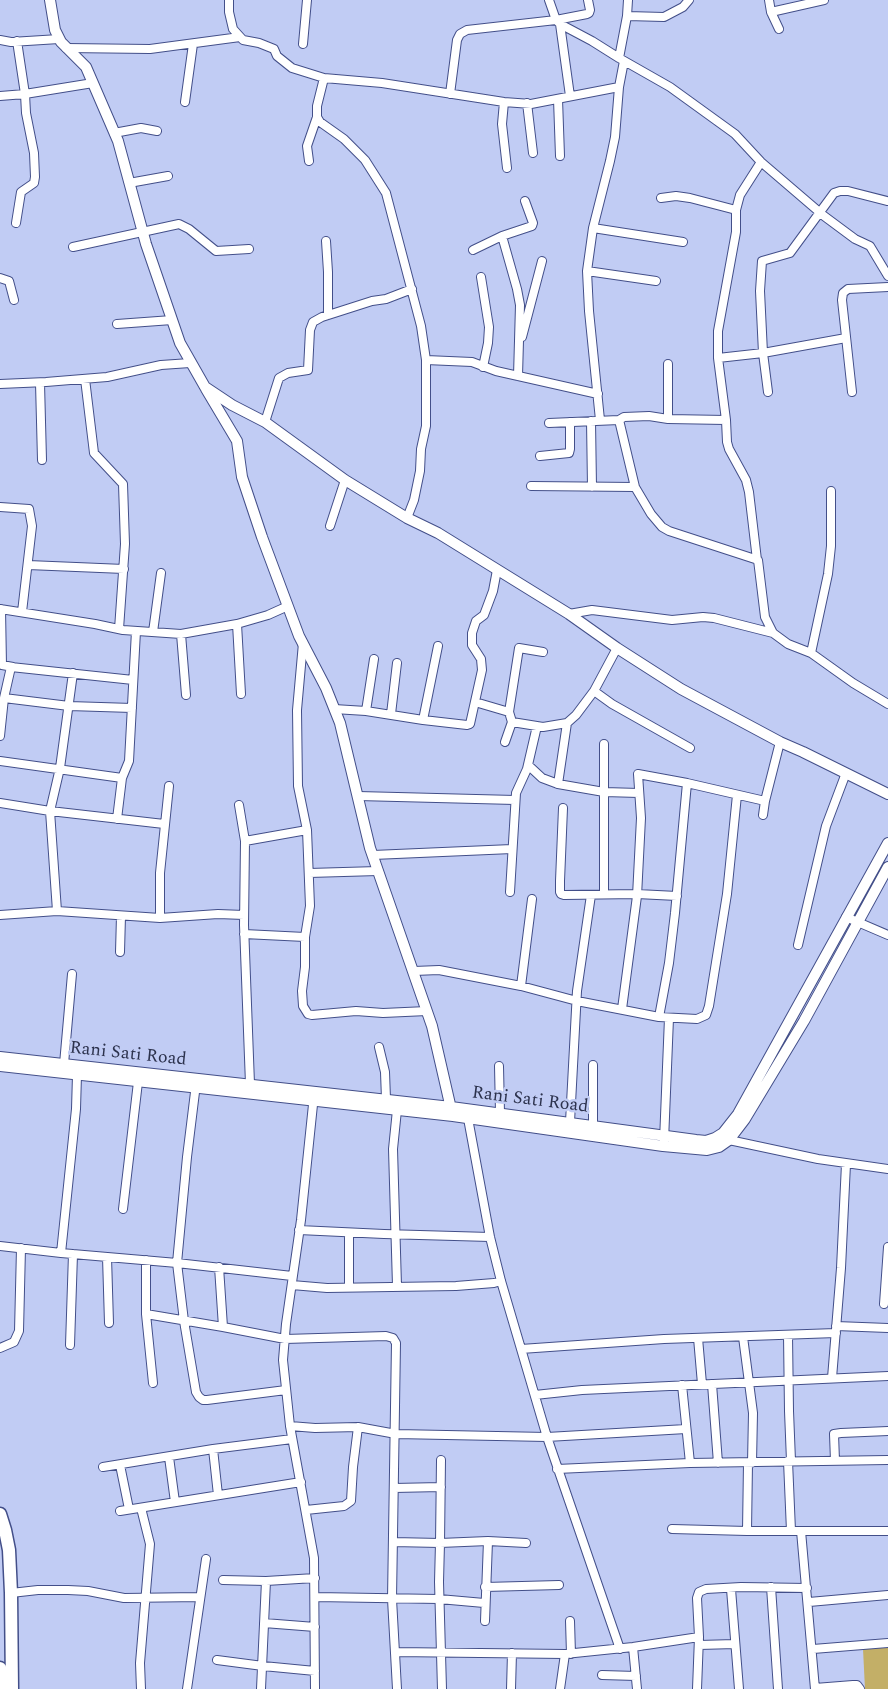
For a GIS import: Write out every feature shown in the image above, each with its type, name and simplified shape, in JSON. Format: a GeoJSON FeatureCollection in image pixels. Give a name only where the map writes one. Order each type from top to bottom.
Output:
{"type":"FeatureCollection","features":[{"type":"Feature","properties":{"kind":"main road"},"geometry":{"type":"LineString","coordinates":[[0,1514],[6,1530],[9,1550],[12,1689]]}},
{"type":"Feature","properties":{"kind":"main road"},"geometry":{"type":"LineString","coordinates":[[0,1668],[1,1689]]}},
{"type":"Feature","properties":{"kind":"street"},"geometry":{"type":"LineString","coordinates":[[50,0],[55,30],[63,44],[86,67],[114,133],[143,233],[180,343],[237,441],[242,477],[262,537],[303,643],[340,723],[373,855],[432,1026],[452,1111]]}},
{"type":"Feature","properties":{"kind":"street"},"geometry":{"type":"LineString","coordinates":[[229,0],[229,12],[233,29],[243,40],[259,43],[274,49],[277,56],[292,68],[324,78],[382,83],[527,104],[619,87]]}},
{"type":"Feature","properties":{"kind":"street"},"geometry":{"type":"LineString","coordinates":[[303,44],[307,0]]}},
{"type":"Feature","properties":{"kind":"street"},"geometry":{"type":"LineString","coordinates":[[549,0],[558,22],[570,96]]}},
{"type":"Feature","properties":{"kind":"street"},"geometry":{"type":"LineString","coordinates":[[450,94],[457,40],[460,34],[467,30],[558,22],[589,13],[588,0]]}},
{"type":"Feature","properties":{"kind":"street"},"geometry":{"type":"LineString","coordinates":[[600,420],[587,271],[593,228],[615,137],[628,16],[628,0]]}},
{"type":"Feature","properties":{"kind":"street"},"geometry":{"type":"LineString","coordinates":[[628,16],[664,17],[683,7],[689,0]]}},
{"type":"Feature","properties":{"kind":"street"},"geometry":{"type":"LineString","coordinates":[[768,0],[779,29]]}},
{"type":"Feature","properties":{"kind":"street"},"geometry":{"type":"LineString","coordinates":[[771,12],[824,0]]}},
{"type":"Feature","properties":{"kind":"street"},"geometry":{"type":"LineString","coordinates":[[558,22],[670,87],[735,134],[761,162],[820,213],[855,239],[870,246],[888,276]]}},
{"type":"Feature","properties":{"kind":"street"},"geometry":{"type":"LineString","coordinates":[[0,40],[135,50],[240,37]]}},
{"type":"Feature","properties":{"kind":"street"},"geometry":{"type":"LineString","coordinates":[[16,223],[21,192],[34,183],[35,178],[34,153],[26,113],[17,42]]}},
{"type":"Feature","properties":{"kind":"street"},"geometry":{"type":"LineString","coordinates":[[185,102],[193,44]]}},
{"type":"Feature","properties":{"kind":"street"},"geometry":{"type":"LineString","coordinates":[[309,162],[307,146],[317,117],[316,106],[324,78]]}},
{"type":"Feature","properties":{"kind":"street"},"geometry":{"type":"LineString","coordinates":[[0,96],[93,83]]}},
{"type":"Feature","properties":{"kind":"street"},"geometry":{"type":"LineString","coordinates":[[558,99],[560,156]]}},
{"type":"Feature","properties":{"kind":"street"},"geometry":{"type":"LineString","coordinates":[[504,102],[502,124],[507,168]]}},
{"type":"Feature","properties":{"kind":"street"},"geometry":{"type":"LineString","coordinates":[[527,104],[533,153]]}},
{"type":"Feature","properties":{"kind":"street"},"geometry":{"type":"LineString","coordinates":[[317,117],[320,122],[344,139],[364,160],[386,193],[422,326],[426,360],[426,426],[414,500],[407,518]]}},
{"type":"Feature","properties":{"kind":"street"},"geometry":{"type":"LineString","coordinates":[[114,133],[141,128],[157,131]]}},
{"type":"Feature","properties":{"kind":"street"},"geometry":{"type":"LineString","coordinates":[[761,162],[740,195],[736,210],[736,232],[718,331],[718,358],[729,449],[746,480],[749,492],[765,617],[773,633]]}},
{"type":"Feature","properties":{"kind":"street"},"geometry":{"type":"LineString","coordinates":[[129,183],[168,176]]}},
{"type":"Feature","properties":{"kind":"street"},"geometry":{"type":"LineString","coordinates":[[768,392],[763,353],[760,291],[762,261],[790,253],[834,193],[840,191],[887,201]]}},
{"type":"Feature","properties":{"kind":"street"},"geometry":{"type":"LineString","coordinates":[[661,198],[676,196],[690,198],[736,210]]}},
{"type":"Feature","properties":{"kind":"street"},"geometry":{"type":"LineString","coordinates":[[473,250],[502,236],[533,225],[525,200]]}},
{"type":"Feature","properties":{"kind":"street"},"geometry":{"type":"LineString","coordinates":[[73,247],[179,224],[190,229],[216,251],[249,249]]}},
{"type":"Feature","properties":{"kind":"street"},"geometry":{"type":"LineString","coordinates":[[593,228],[683,242]]}},
{"type":"Feature","properties":{"kind":"street"},"geometry":{"type":"LineString","coordinates":[[502,236],[520,305],[518,376]]}},
{"type":"Feature","properties":{"kind":"street"},"geometry":{"type":"LineString","coordinates":[[326,241],[328,315]]}},
{"type":"Feature","properties":{"kind":"street"},"geometry":{"type":"LineString","coordinates":[[520,344],[542,261]]}},
{"type":"Feature","properties":{"kind":"street"},"geometry":{"type":"LineString","coordinates":[[587,271],[656,281]]}},
{"type":"Feature","properties":{"kind":"street"},"geometry":{"type":"LineString","coordinates":[[482,277],[489,327],[483,367]]}},
{"type":"Feature","properties":{"kind":"street"},"geometry":{"type":"LineString","coordinates":[[0,278],[9,281],[14,300]]}},
{"type":"Feature","properties":{"kind":"street"},"geometry":{"type":"LineString","coordinates":[[852,392],[842,300],[843,293],[848,289],[888,287]]}},
{"type":"Feature","properties":{"kind":"street"},"geometry":{"type":"LineString","coordinates":[[265,422],[279,378],[288,373],[308,370],[310,330],[313,322],[328,315],[372,301],[386,299],[412,289]]}},
{"type":"Feature","properties":{"kind":"street"},"geometry":{"type":"LineString","coordinates":[[117,324],[172,320]]}},
{"type":"Feature","properties":{"kind":"street"},"geometry":{"type":"LineString","coordinates":[[718,358],[763,353],[846,338]]}},
{"type":"Feature","properties":{"kind":"street"},"geometry":{"type":"LineString","coordinates":[[426,360],[468,361],[518,376],[598,394]]}},
{"type":"Feature","properties":{"kind":"street"},"geometry":{"type":"LineString","coordinates":[[0,384],[107,377],[161,365],[190,363]]}},
{"type":"Feature","properties":{"kind":"street"},"geometry":{"type":"LineString","coordinates":[[668,364],[668,419]]}},
{"type":"Feature","properties":{"kind":"street"},"geometry":{"type":"LineString","coordinates":[[85,378],[94,453],[124,484],[125,544],[119,629]]}},
{"type":"Feature","properties":{"kind":"street"},"geometry":{"type":"LineString","coordinates":[[40,382],[42,460]]}},
{"type":"Feature","properties":{"kind":"street"},"geometry":{"type":"LineString","coordinates":[[204,387],[232,405],[265,422],[345,480],[407,518],[438,533],[570,614],[617,648],[681,689],[780,742],[846,772],[888,794]]}},
{"type":"Feature","properties":{"kind":"street"},"geometry":{"type":"LineString","coordinates":[[549,423],[619,420],[624,417],[649,416],[668,419],[726,420]]}},
{"type":"Feature","properties":{"kind":"street"},"geometry":{"type":"LineString","coordinates":[[619,420],[635,487],[651,514],[662,527],[757,560]]}},
{"type":"Feature","properties":{"kind":"street"},"geometry":{"type":"LineString","coordinates":[[591,421],[592,487]]}},
{"type":"Feature","properties":{"kind":"street"},"geometry":{"type":"LineString","coordinates":[[540,456],[569,453],[570,422]]}},
{"type":"Feature","properties":{"kind":"street"},"geometry":{"type":"LineString","coordinates":[[330,526],[345,480]]}},
{"type":"Feature","properties":{"kind":"street"},"geometry":{"type":"LineString","coordinates":[[531,486],[635,487]]}},
{"type":"Feature","properties":{"kind":"street"},"geometry":{"type":"LineString","coordinates":[[811,653],[828,574],[831,546],[831,491]]}},
{"type":"Feature","properties":{"kind":"street"},"geometry":{"type":"LineString","coordinates":[[0,507],[29,508],[32,526],[22,612]]}},
{"type":"Feature","properties":{"kind":"street"},"geometry":{"type":"LineString","coordinates":[[28,565],[124,569]]}},
{"type":"Feature","properties":{"kind":"street"},"geometry":{"type":"LineString","coordinates":[[334,709],[366,711],[423,720],[470,724],[482,664],[472,645],[472,633],[476,620],[484,615],[493,591],[497,570]]}},
{"type":"Feature","properties":{"kind":"street"},"geometry":{"type":"LineString","coordinates":[[153,632],[161,573]]}},
{"type":"Feature","properties":{"kind":"street"},"geometry":{"type":"LineString","coordinates":[[133,680],[2,665],[0,609],[119,629],[181,634],[237,624],[268,615],[288,606]]}},
{"type":"Feature","properties":{"kind":"street"},"geometry":{"type":"LineString","coordinates":[[570,614],[592,610],[672,620],[704,617],[773,633],[788,644],[811,653],[852,683],[888,703],[888,708]]}},
{"type":"Feature","properties":{"kind":"street"},"geometry":{"type":"LineString","coordinates":[[237,624],[242,694]]}},
{"type":"Feature","properties":{"kind":"street"},"geometry":{"type":"LineString","coordinates":[[117,819],[122,778],[129,761],[136,631]]}},
{"type":"Feature","properties":{"kind":"street"},"geometry":{"type":"LineString","coordinates":[[181,634],[186,695]]}},
{"type":"Feature","properties":{"kind":"street"},"geometry":{"type":"LineString","coordinates":[[303,643],[298,710],[298,786],[307,830],[310,906],[305,936],[303,1006],[308,1014],[312,1015],[356,1011],[383,1013],[427,1011]]}},
{"type":"Feature","properties":{"kind":"street"},"geometry":{"type":"LineString","coordinates":[[423,720],[438,646]]}},
{"type":"Feature","properties":{"kind":"street"},"geometry":{"type":"LineString","coordinates":[[505,742],[512,722],[509,712],[519,648],[543,652]]}},
{"type":"Feature","properties":{"kind":"street"},"geometry":{"type":"LineString","coordinates":[[512,722],[543,727],[567,723],[576,715],[594,691],[617,648]]}},
{"type":"Feature","properties":{"kind":"street"},"geometry":{"type":"LineString","coordinates":[[366,711],[374,659]]}},
{"type":"Feature","properties":{"kind":"street"},"geometry":{"type":"LineString","coordinates":[[391,714],[397,663]]}},
{"type":"Feature","properties":{"kind":"street"},"geometry":{"type":"LineString","coordinates":[[0,736],[4,698],[11,667],[13,667]]}},
{"type":"Feature","properties":{"kind":"street"},"geometry":{"type":"LineString","coordinates":[[57,910],[50,811],[60,768],[73,674]]}},
{"type":"Feature","properties":{"kind":"street"},"geometry":{"type":"LineString","coordinates":[[594,691],[612,704],[690,748]]}},
{"type":"Feature","properties":{"kind":"street"},"geometry":{"type":"LineString","coordinates":[[4,698],[69,706],[132,708]]}},
{"type":"Feature","properties":{"kind":"street"},"geometry":{"type":"LineString","coordinates":[[475,702],[509,712]]}},
{"type":"Feature","properties":{"kind":"street"},"geometry":{"type":"LineString","coordinates":[[558,784],[567,723]]}},
{"type":"Feature","properties":{"kind":"street"},"geometry":{"type":"LineString","coordinates":[[510,892],[515,800],[517,789],[528,765],[537,726]]}},
{"type":"Feature","properties":{"kind":"street"},"geometry":{"type":"LineString","coordinates":[[763,814],[780,742]]}},
{"type":"Feature","properties":{"kind":"street"},"geometry":{"type":"LineString","coordinates":[[604,744],[604,894]]}},
{"type":"Feature","properties":{"kind":"street"},"geometry":{"type":"LineString","coordinates":[[0,761],[122,778]]}},
{"type":"Feature","properties":{"kind":"street"},"geometry":{"type":"LineString","coordinates":[[528,765],[542,778],[558,784],[604,792],[639,793]]}},
{"type":"Feature","properties":{"kind":"street"},"geometry":{"type":"LineString","coordinates":[[798,945],[826,826],[846,772]]}},
{"type":"Feature","properties":{"kind":"street"},"geometry":{"type":"LineString","coordinates":[[622,1009],[637,894],[641,818],[638,774],[765,801]]}},
{"type":"Feature","properties":{"kind":"street"},"geometry":{"type":"LineString","coordinates":[[659,1017],[669,963],[687,783]]}},
{"type":"Feature","properties":{"kind":"street"},"geometry":{"type":"LineString","coordinates":[[160,918],[160,873],[169,786]]}},
{"type":"Feature","properties":{"kind":"street"},"geometry":{"type":"LineString","coordinates":[[414,971],[439,970],[659,1017],[697,1019],[706,1015],[727,894],[737,794]]}},
{"type":"Feature","properties":{"kind":"street"},"geometry":{"type":"LineString","coordinates":[[358,796],[515,800]]}},
{"type":"Feature","properties":{"kind":"street"},"geometry":{"type":"LineString","coordinates":[[0,803],[50,811],[164,824]]}},
{"type":"Feature","properties":{"kind":"street"},"geometry":{"type":"LineString","coordinates":[[239,805],[246,841],[244,934],[250,1084]]}},
{"type":"Feature","properties":{"kind":"street"},"geometry":{"type":"LineString","coordinates":[[563,808],[560,892],[564,895],[637,894],[676,896]]}},
{"type":"Feature","properties":{"kind":"street"},"geometry":{"type":"LineString","coordinates":[[246,841],[307,830]]}},
{"type":"Feature","properties":{"kind":"street","name":"Rani Sati Road"},"geometry":{"type":"LineString","coordinates":[[467,1113],[500,1113],[593,1125],[664,1141],[706,1141],[723,1133],[741,1116],[846,917],[888,843]]}},
{"type":"Feature","properties":{"kind":"street"},"geometry":{"type":"LineString","coordinates":[[373,855],[512,848]]}},
{"type":"Feature","properties":{"kind":"street"},"geometry":{"type":"LineString","coordinates":[[0,1066],[138,1082],[196,1084],[314,1095],[397,1110],[452,1111],[664,1141],[707,1150],[719,1147],[729,1140],[741,1116],[804,1021],[888,866]]}},
{"type":"Feature","properties":{"kind":"street"},"geometry":{"type":"LineString","coordinates":[[309,873],[378,871]]}},
{"type":"Feature","properties":{"kind":"street"},"geometry":{"type":"LineString","coordinates":[[570,1122],[577,1001],[590,895]]}},
{"type":"Feature","properties":{"kind":"street"},"geometry":{"type":"LineString","coordinates":[[521,986],[532,899]]}},
{"type":"Feature","properties":{"kind":"street"},"geometry":{"type":"LineString","coordinates":[[0,915],[57,910],[160,918],[218,914],[244,915]]}},
{"type":"Feature","properties":{"kind":"street"},"geometry":{"type":"LineString","coordinates":[[120,952],[121,916]]}},
{"type":"Feature","properties":{"kind":"street"},"geometry":{"type":"LineString","coordinates":[[846,917],[888,936]]}},
{"type":"Feature","properties":{"kind":"street"},"geometry":{"type":"LineString","coordinates":[[244,934],[305,936]]}},
{"type":"Feature","properties":{"kind":"street"},"geometry":{"type":"LineString","coordinates":[[64,1064],[72,974]]}},
{"type":"Feature","properties":{"kind":"street"},"geometry":{"type":"LineString","coordinates":[[664,1141],[669,1018]]}},
{"type":"Feature","properties":{"kind":"street"},"geometry":{"type":"LineString","coordinates":[[379,1047],[385,1072],[386,1099]]}},
{"type":"Feature","properties":{"kind":"street","name":"Rani Sati Road"},"geometry":{"type":"LineString","coordinates":[[0,1057],[64,1064],[196,1084],[250,1084],[314,1095],[386,1099],[452,1111]]}},
{"type":"Feature","properties":{"kind":"street"},"geometry":{"type":"LineString","coordinates":[[593,1065],[593,1125]]}},
{"type":"Feature","properties":{"kind":"street"},"geometry":{"type":"LineString","coordinates":[[499,1066],[500,1113]]}},
{"type":"Feature","properties":{"kind":"street"},"geometry":{"type":"LineString","coordinates":[[61,1253],[76,1109],[77,1075]]}},
{"type":"Feature","properties":{"kind":"street"},"geometry":{"type":"LineString","coordinates":[[123,1209],[138,1082]]}},
{"type":"Feature","properties":{"kind":"street"},"geometry":{"type":"LineString","coordinates":[[196,1084],[186,1157],[177,1263],[184,1321],[196,1392],[203,1400],[286,1390]]}},
{"type":"Feature","properties":{"kind":"street"},"geometry":{"type":"LineString","coordinates":[[314,1095],[283,1360],[292,1439],[314,1558],[315,1689]]}},
{"type":"Feature","properties":{"kind":"street"},"geometry":{"type":"LineString","coordinates":[[397,1110],[393,1148],[397,1286]]}},
{"type":"Feature","properties":{"kind":"street"},"geometry":{"type":"LineString","coordinates":[[467,1113],[490,1237],[501,1281],[557,1469],[620,1649]]}},
{"type":"Feature","properties":{"kind":"street"},"geometry":{"type":"LineString","coordinates":[[729,1140],[846,1164],[888,1169]]}},
{"type":"Feature","properties":{"kind":"street"},"geometry":{"type":"LineString","coordinates":[[832,1378],[841,1268],[846,1164]]}},
{"type":"Feature","properties":{"kind":"street"},"geometry":{"type":"LineString","coordinates":[[299,1230],[490,1237]]}},
{"type":"Feature","properties":{"kind":"street"},"geometry":{"type":"LineString","coordinates":[[349,1233],[349,1288]]}},
{"type":"Feature","properties":{"kind":"street"},"geometry":{"type":"LineString","coordinates":[[0,1246],[219,1268],[327,1288],[456,1286],[501,1281]]}},
{"type":"Feature","properties":{"kind":"street"},"geometry":{"type":"LineString","coordinates":[[884,1304],[888,1247]]}},
{"type":"Feature","properties":{"kind":"street"},"geometry":{"type":"LineString","coordinates":[[0,1348],[14,1342],[18,1331],[21,1248]]}},
{"type":"Feature","properties":{"kind":"street"},"geometry":{"type":"LineString","coordinates":[[70,1345],[73,1254]]}},
{"type":"Feature","properties":{"kind":"street"},"geometry":{"type":"LineString","coordinates":[[107,1257],[108,1323]]}},
{"type":"Feature","properties":{"kind":"street"},"geometry":{"type":"LineString","coordinates":[[146,1260],[146,1314],[154,1383]]}},
{"type":"Feature","properties":{"kind":"street"},"geometry":{"type":"LineString","coordinates":[[219,1268],[223,1327]]}},
{"type":"Feature","properties":{"kind":"street"},"geometry":{"type":"LineString","coordinates":[[146,1314],[285,1339],[386,1336],[393,1338],[396,1343],[396,1434],[392,1598],[397,1689]]}},
{"type":"Feature","properties":{"kind":"street"},"geometry":{"type":"LineString","coordinates":[[521,1349],[888,1328]]}},
{"type":"Feature","properties":{"kind":"street"},"geometry":{"type":"LineString","coordinates":[[788,1335],[791,1531]]}},
{"type":"Feature","properties":{"kind":"street"},"geometry":{"type":"LineString","coordinates":[[743,1337],[752,1413],[747,1531]]}},
{"type":"Feature","properties":{"kind":"street"},"geometry":{"type":"LineString","coordinates":[[698,1338],[702,1384]]}},
{"type":"Feature","properties":{"kind":"street"},"geometry":{"type":"LineString","coordinates":[[535,1395],[582,1390],[888,1376]]}},
{"type":"Feature","properties":{"kind":"street"},"geometry":{"type":"LineString","coordinates":[[712,1384],[718,1463]]}},
{"type":"Feature","properties":{"kind":"street"},"geometry":{"type":"LineString","coordinates":[[682,1385],[690,1464]]}},
{"type":"Feature","properties":{"kind":"street"},"geometry":{"type":"LineString","coordinates":[[290,1426],[315,1428],[358,1427],[396,1434],[547,1437],[686,1429]]}},
{"type":"Feature","properties":{"kind":"street"},"geometry":{"type":"LineString","coordinates":[[306,1510],[344,1506],[351,1501],[352,1467],[358,1427]]}},
{"type":"Feature","properties":{"kind":"street"},"geometry":{"type":"LineString","coordinates":[[835,1461],[834,1434],[888,1431]]}},
{"type":"Feature","properties":{"kind":"street"},"geometry":{"type":"LineString","coordinates":[[103,1468],[292,1439]]}},
{"type":"Feature","properties":{"kind":"street"},"geometry":{"type":"LineString","coordinates":[[213,1450],[218,1495]]}},
{"type":"Feature","properties":{"kind":"street"},"geometry":{"type":"LineString","coordinates":[[169,1457],[175,1502]]}},
{"type":"Feature","properties":{"kind":"street"},"geometry":{"type":"LineString","coordinates":[[441,1460],[439,1600],[442,1689]]}},
{"type":"Feature","properties":{"kind":"street"},"geometry":{"type":"LineString","coordinates":[[557,1469],[789,1461],[888,1460]]}},
{"type":"Feature","properties":{"kind":"street"},"geometry":{"type":"LineString","coordinates":[[120,1465],[129,1509]]}},
{"type":"Feature","properties":{"kind":"street"},"geometry":{"type":"LineString","coordinates":[[120,1511],[301,1482]]}},
{"type":"Feature","properties":{"kind":"street"},"geometry":{"type":"LineString","coordinates":[[394,1488],[441,1487]]}},
{"type":"Feature","properties":{"kind":"street"},"geometry":{"type":"LineString","coordinates":[[141,1508],[150,1544],[140,1663],[141,1689]]}},
{"type":"Feature","properties":{"kind":"street"},"geometry":{"type":"LineString","coordinates":[[672,1529],[747,1531],[888,1530]]}},
{"type":"Feature","properties":{"kind":"street"},"geometry":{"type":"LineString","coordinates":[[801,1531],[809,1602],[815,1689],[853,1685],[857,1685],[860,1689]]}},
{"type":"Feature","properties":{"kind":"street"},"geometry":{"type":"LineString","coordinates":[[393,1542],[526,1543]]}},
{"type":"Feature","properties":{"kind":"street"},"geometry":{"type":"LineString","coordinates":[[484,1621],[488,1542]]}},
{"type":"Feature","properties":{"kind":"street"},"geometry":{"type":"LineString","coordinates":[[187,1689],[206,1559]]}},
{"type":"Feature","properties":{"kind":"street"},"geometry":{"type":"LineString","coordinates":[[223,1580],[266,1581],[315,1578]]}},
{"type":"Feature","properties":{"kind":"street"},"geometry":{"type":"LineString","coordinates":[[261,1689],[266,1581]]}},
{"type":"Feature","properties":{"kind":"street"},"geometry":{"type":"LineString","coordinates":[[485,1587],[559,1585]]}},
{"type":"Feature","properties":{"kind":"street"},"geometry":{"type":"LineString","coordinates":[[771,1587],[778,1689]]}},
{"type":"Feature","properties":{"kind":"street"},"geometry":{"type":"LineString","coordinates":[[696,1689],[699,1641],[696,1607],[699,1592],[706,1589],[807,1588]]}},
{"type":"Feature","properties":{"kind":"street"},"geometry":{"type":"LineString","coordinates":[[731,1589],[739,1689]]}},
{"type":"Feature","properties":{"kind":"street"},"geometry":{"type":"LineString","coordinates":[[11,1593],[38,1590],[68,1590],[88,1591],[124,1598],[200,1597]]}},
{"type":"Feature","properties":{"kind":"street"},"geometry":{"type":"LineString","coordinates":[[809,1602],[888,1595]]}},
{"type":"Feature","properties":{"kind":"street"},"geometry":{"type":"LineString","coordinates":[[315,1597],[392,1598],[484,1603]]}},
{"type":"Feature","properties":{"kind":"street"},"geometry":{"type":"LineString","coordinates":[[560,1689],[568,1654],[570,1621]]}},
{"type":"Feature","properties":{"kind":"street"},"geometry":{"type":"LineString","coordinates":[[264,1623],[315,1627]]}},
{"type":"Feature","properties":{"kind":"street"},"geometry":{"type":"LineString","coordinates":[[395,1652],[568,1654],[699,1641],[735,1644]]}},
{"type":"Feature","properties":{"kind":"street"},"geometry":{"type":"LineString","coordinates":[[813,1649],[888,1643]]}},
{"type":"Feature","properties":{"kind":"street"},"geometry":{"type":"LineString","coordinates":[[633,1647],[637,1689]]}},
{"type":"Feature","properties":{"kind":"street"},"geometry":{"type":"LineString","coordinates":[[510,1689],[512,1653]]}},
{"type":"Feature","properties":{"kind":"street"},"geometry":{"type":"LineString","coordinates":[[217,1660],[315,1671]]}},
{"type":"Feature","properties":{"kind":"street"},"geometry":{"type":"LineString","coordinates":[[602,1675],[636,1676]]}},
{"type":"Feature","properties":{"kind":"shaded area"},"geometry":{"type":"Polygon","coordinates":[[[888,1645],[888,1689],[865,1689],[863,1649],[888,1645]]]}}]}
